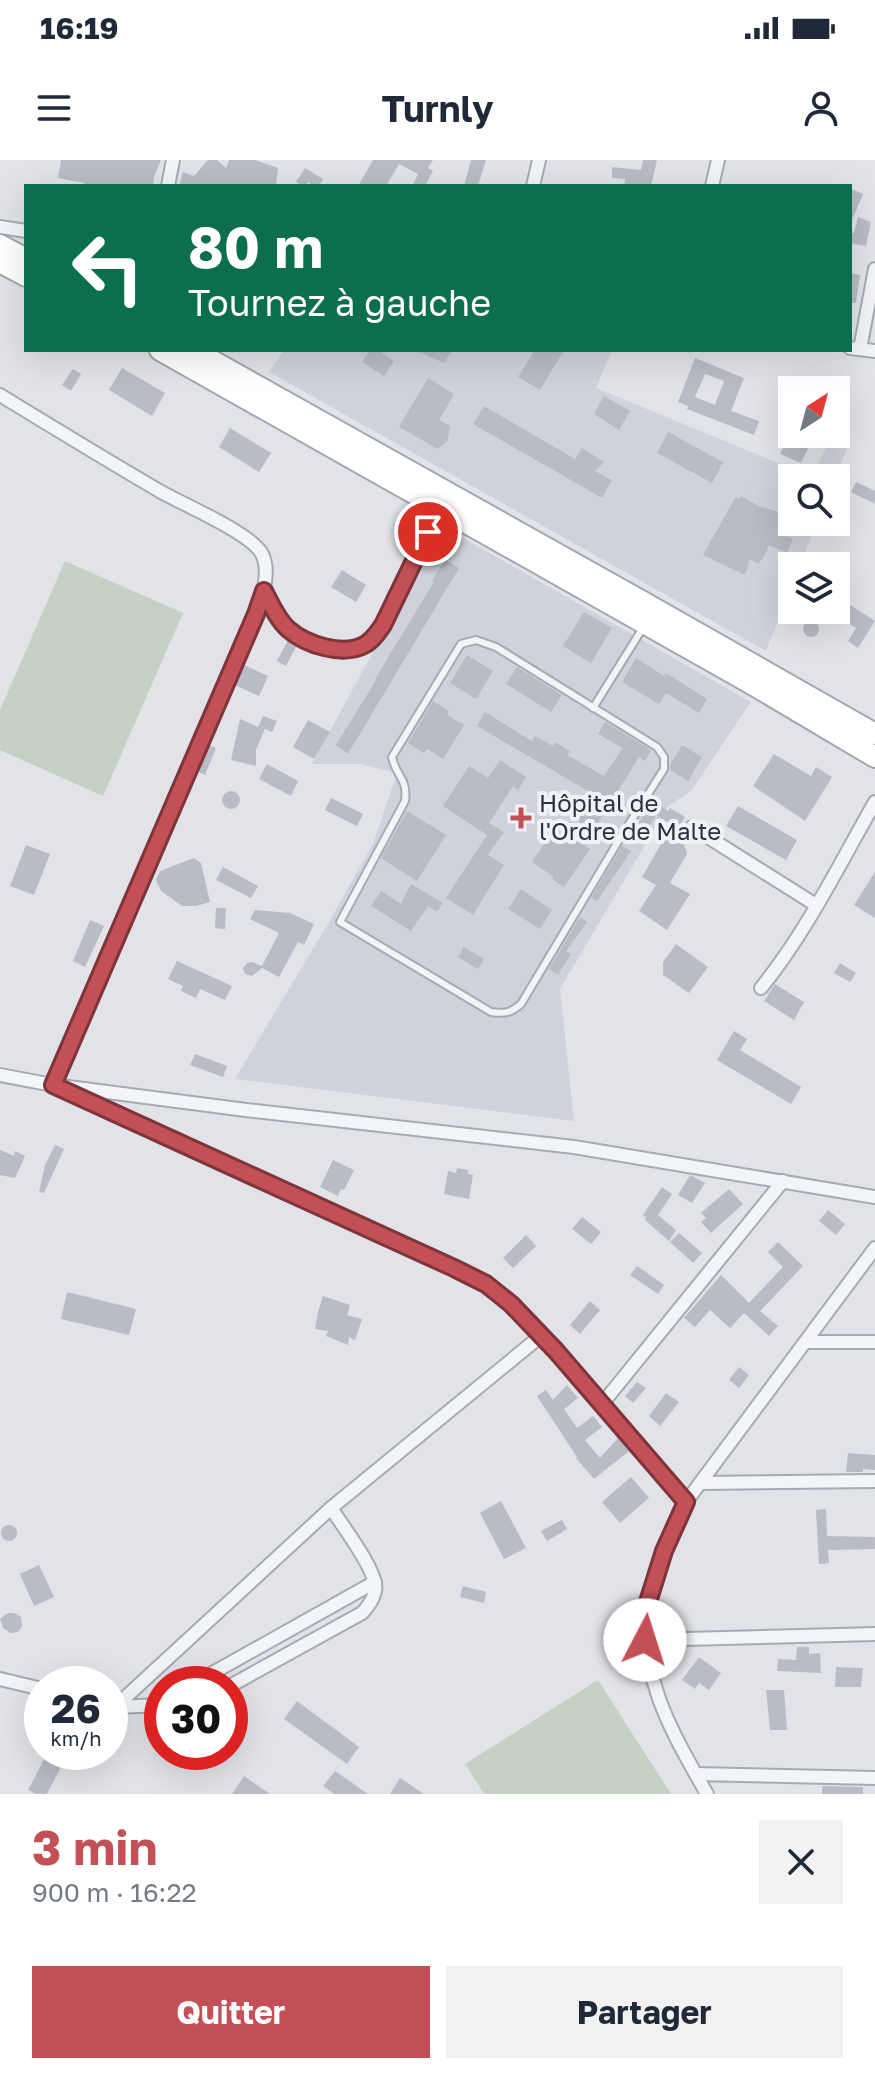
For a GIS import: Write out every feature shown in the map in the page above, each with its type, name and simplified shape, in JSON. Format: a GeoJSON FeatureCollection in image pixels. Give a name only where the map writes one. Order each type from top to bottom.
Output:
{"type":"FeatureCollection","features":[{"type":"Feature","properties":{"kind":"main road"},"geometry":{"type":"LineString","coordinates":[[0,245],[24,258]]}},
{"type":"Feature","properties":{"kind":"main road"},"geometry":{"type":"LineString","coordinates":[[0,262],[24,275]]}},
{"type":"Feature","properties":{"kind":"main road"},"geometry":{"type":"LineString","coordinates":[[164,352],[752,684],[875,757]]}},
{"type":"Feature","properties":{"kind":"main road"},"geometry":{"type":"LineString","coordinates":[[197,352],[875,734]]}},
{"type":"Feature","properties":{"kind":"street"},"geometry":{"type":"LineString","coordinates":[[168,184],[173,160]]}},
{"type":"Feature","properties":{"kind":"street"},"geometry":{"type":"LineString","coordinates":[[533,184],[539,160]]}},
{"type":"Feature","properties":{"kind":"street"},"geometry":{"type":"LineString","coordinates":[[712,184],[718,160]]}},
{"type":"Feature","properties":{"kind":"street"},"geometry":{"type":"LineString","coordinates":[[0,227],[24,231]]}},
{"type":"Feature","properties":{"kind":"street"},"geometry":{"type":"LineString","coordinates":[[875,269],[855,348],[875,351]]}},
{"type":"Feature","properties":{"kind":"street"},"geometry":{"type":"LineString","coordinates":[[0,395],[248,539],[263,555],[265,565],[264,591],[256,614],[53,1085]]}},
{"type":"Feature","properties":{"kind":"street"},"geometry":{"type":"LineString","coordinates":[[264,591],[275,613],[303,639],[324,647],[346,649],[363,646],[374,638],[383,625],[439,509]]}},
{"type":"Feature","properties":{"kind":"street"},"geometry":{"type":"LineString","coordinates":[[761,988],[796,942],[875,802]]}},
{"type":"Feature","properties":{"kind":"street"},"geometry":{"type":"LineString","coordinates":[[692,827],[816,905]]}},
{"type":"Feature","properties":{"kind":"street"},"geometry":{"type":"LineString","coordinates":[[0,1075],[53,1085],[246,1110],[574,1147],[875,1197]]}},
{"type":"Feature","properties":{"kind":"street"},"geometry":{"type":"LineString","coordinates":[[53,1085],[486,1284],[542,1335],[686,1502]]}},
{"type":"Feature","properties":{"kind":"street"},"geometry":{"type":"LineString","coordinates":[[602,1404],[783,1181]]}},
{"type":"Feature","properties":{"kind":"street"},"geometry":{"type":"LineString","coordinates":[[707,1794],[671,1727],[651,1679],[645,1640],[648,1602],[664,1551],[686,1502],[875,1248]]}},
{"type":"Feature","properties":{"kind":"street"},"geometry":{"type":"LineString","coordinates":[[128,1692],[331,1508],[542,1335]]}},
{"type":"Feature","properties":{"kind":"street"},"geometry":{"type":"LineString","coordinates":[[806,1342],[875,1342]]}},
{"type":"Feature","properties":{"kind":"street"},"geometry":{"type":"LineString","coordinates":[[700,1483],[875,1481]]}},
{"type":"Feature","properties":{"kind":"street"},"geometry":{"type":"LineString","coordinates":[[248,1676],[362,1613],[369,1606],[377,1589],[373,1572],[331,1508]]}},
{"type":"Feature","properties":{"kind":"street"},"geometry":{"type":"LineString","coordinates":[[225,1666],[375,1582]]}},
{"type":"Feature","properties":{"kind":"street"},"geometry":{"type":"LineString","coordinates":[[645,1640],[875,1634]]}},
{"type":"Feature","properties":{"kind":"street"},"geometry":{"type":"LineString","coordinates":[[0,1679],[24,1685]]}},
{"type":"Feature","properties":{"kind":"street"},"geometry":{"type":"LineString","coordinates":[[696,1774],[875,1778]]}},
{"type":"Feature","properties":{"kind":"lane"},"geometry":{"type":"LineString","coordinates":[[593,708],[646,624]]}},
{"type":"Feature","properties":{"kind":"lane"},"geometry":{"type":"LineString","coordinates":[[476,640],[496,647],[593,708],[657,747],[664,757],[664,769],[521,1004],[514,1010],[504,1014],[491,1012],[340,922],[405,801],[407,789],[394,769],[392,757],[461,644],[476,640]]}},
{"type":"Feature","properties":{"kind":"shaded area"},"geometry":{"type":"Polygon","coordinates":[[[283,352],[611,352],[596,388],[780,464],[778,464],[778,536],[812,536],[805,552],[778,552],[778,621],[766,651],[269,372],[283,352]]]}},
{"type":"Feature","properties":{"kind":"shaded area"},"geometry":{"type":"Polygon","coordinates":[[[826,448],[847,448],[841,464],[818,464],[826,448]]]}},
{"type":"Feature","properties":{"kind":"shaded area","name":"Hôpital de l'Ordre de Malte"},"geometry":{"type":"Polygon","coordinates":[[[442,526],[751,702],[691,791],[668,806],[560,989],[574,1121],[235,1079],[373,844],[397,773],[360,764],[312,764],[442,526]]]}},
{"type":"Feature","properties":{"kind":"green space"},"geometry":{"type":"Polygon","coordinates":[[[65,561],[183,613],[103,796],[0,750],[0,710],[65,561]]]}},
{"type":"Feature","properties":{"kind":"green space"},"geometry":{"type":"Polygon","coordinates":[[[598,1680],[671,1794],[484,1794],[465,1764],[598,1680]]]}},
{"type":"Feature","properties":{"kind":"building"},"geometry":{"type":"Polygon","coordinates":[[[61,160],[161,160],[153,184],[84,184],[58,178],[61,160]]]}},
{"type":"Feature","properties":{"kind":"building"},"geometry":{"type":"Polygon","coordinates":[[[208,160],[217,160],[226,168],[229,160],[255,160],[278,168],[276,184],[180,184],[183,172],[194,176],[208,160]]]}},
{"type":"Feature","properties":{"kind":"building"},"geometry":{"type":"Polygon","coordinates":[[[373,160],[433,160],[428,168],[433,171],[426,184],[413,184],[418,174],[399,164],[387,184],[359,184],[373,160]]]}},
{"type":"Feature","properties":{"kind":"building"},"geometry":{"type":"Polygon","coordinates":[[[471,160],[486,160],[479,184],[465,184],[471,160]]]}},
{"type":"Feature","properties":{"kind":"building"},"geometry":{"type":"Polygon","coordinates":[[[643,160],[657,160],[651,184],[624,184],[625,179],[612,178],[612,167],[641,170],[643,160]]]}},
{"type":"Feature","properties":{"kind":"building"},"geometry":{"type":"Polygon","coordinates":[[[305,168],[323,179],[320,184],[296,182],[305,168]]]}},
{"type":"Feature","properties":{"kind":"building"},"geometry":{"type":"Polygon","coordinates":[[[852,189],[863,194],[852,220],[852,189]]]}},
{"type":"Feature","properties":{"kind":"building"},"geometry":{"type":"Polygon","coordinates":[[[858,217],[871,222],[866,246],[852,243],[858,217]]]}},
{"type":"Feature","properties":{"kind":"building"},"geometry":{"type":"Polygon","coordinates":[[[852,273],[860,275],[856,303],[852,303],[852,273]]]}},
{"type":"Feature","properties":{"kind":"building"},"geometry":{"type":"Polygon","coordinates":[[[369,352],[381,352],[394,361],[384,376],[362,362],[369,352]]]}},
{"type":"Feature","properties":{"kind":"building"},"geometry":{"type":"Polygon","coordinates":[[[419,352],[451,352],[444,363],[419,352]]]}},
{"type":"Feature","properties":{"kind":"building"},"geometry":{"type":"Polygon","coordinates":[[[534,352],[563,352],[540,390],[518,377],[534,352]]]}},
{"type":"Feature","properties":{"kind":"building"},"geometry":{"type":"Polygon","coordinates":[[[695,358],[744,378],[731,411],[759,421],[754,435],[687,409],[688,406],[678,402],[695,358]],[[705,374],[695,397],[715,405],[724,381],[705,374]]]}},
{"type":"Feature","properties":{"kind":"building"},"geometry":{"type":"Polygon","coordinates":[[[122,368],[165,393],[152,416],[109,390],[122,368]]]}},
{"type":"Feature","properties":{"kind":"building"},"geometry":{"type":"Polygon","coordinates":[[[73,369],[81,374],[71,391],[62,385],[73,369]]]}},
{"type":"Feature","properties":{"kind":"building"},"geometry":{"type":"Polygon","coordinates":[[[428,378],[454,394],[439,420],[450,426],[448,440],[438,449],[399,427],[428,378]]]}},
{"type":"Feature","properties":{"kind":"building"},"geometry":{"type":"Polygon","coordinates":[[[604,396],[630,411],[619,430],[594,414],[604,396]]]}},
{"type":"Feature","properties":{"kind":"building"},"geometry":{"type":"Polygon","coordinates":[[[484,406],[575,459],[582,448],[604,462],[595,471],[612,480],[602,498],[473,424],[484,406]]]}},
{"type":"Feature","properties":{"kind":"building"},"geometry":{"type":"Polygon","coordinates":[[[230,428],[271,453],[259,472],[219,447],[230,428]]]}},
{"type":"Feature","properties":{"kind":"building"},"geometry":{"type":"Polygon","coordinates":[[[668,432],[723,462],[712,483],[657,453],[668,432]]]}},
{"type":"Feature","properties":{"kind":"building"},"geometry":{"type":"Polygon","coordinates":[[[783,448],[808,448],[801,463],[780,454],[783,448]]]}},
{"type":"Feature","properties":{"kind":"building"},"geometry":{"type":"Polygon","coordinates":[[[856,482],[875,491],[875,504],[851,492],[856,482]]]}},
{"type":"Feature","properties":{"kind":"building"},"geometry":{"type":"Polygon","coordinates":[[[741,496],[778,512],[778,536],[793,539],[787,552],[769,545],[759,564],[750,559],[745,575],[703,555],[735,498],[741,496]]]}},
{"type":"Feature","properties":{"kind":"building"},"geometry":{"type":"Polygon","coordinates":[[[445,559],[459,568],[348,754],[336,745],[445,559]]]}},
{"type":"Feature","properties":{"kind":"building"},"geometry":{"type":"Polygon","coordinates":[[[342,570],[366,585],[356,602],[331,587],[342,570]]]}},
{"type":"Feature","properties":{"kind":"building"},"geometry":{"type":"Polygon","coordinates":[[[850,605],[875,621],[858,648],[848,641],[856,628],[850,624],[850,605]]]}},
{"type":"Feature","properties":{"kind":"building"},"geometry":{"type":"Polygon","coordinates":[[[584,612],[612,628],[591,663],[563,646],[584,612]]]}},
{"type":"Feature","properties":{"kind":"building"},"geometry":{"type":"Polygon","coordinates":[[[804,624],[819,626],[819,632],[814,637],[808,637],[803,632],[804,624]]]}},
{"type":"Feature","properties":{"kind":"building"},"geometry":{"type":"Polygon","coordinates":[[[288,640],[297,645],[286,666],[277,661],[288,640]]]}},
{"type":"Feature","properties":{"kind":"building"},"geometry":{"type":"Polygon","coordinates":[[[467,655],[493,671],[476,699],[450,683],[467,655]]]}},
{"type":"Feature","properties":{"kind":"building"},"geometry":{"type":"Polygon","coordinates":[[[636,658],[707,699],[699,713],[666,693],[659,704],[622,682],[636,658]]]}},
{"type":"Feature","properties":{"kind":"building"},"geometry":{"type":"Polygon","coordinates":[[[244,665],[268,676],[259,696],[235,685],[244,665]]]}},
{"type":"Feature","properties":{"kind":"building"},"geometry":{"type":"Polygon","coordinates":[[[517,667],[562,695],[551,712],[506,684],[517,667]]]}},
{"type":"Feature","properties":{"kind":"building"},"geometry":{"type":"Polygon","coordinates":[[[433,701],[449,711],[447,715],[464,725],[443,759],[427,749],[424,753],[408,743],[433,701]]]}},
{"type":"Feature","properties":{"kind":"building"},"geometry":{"type":"Polygon","coordinates":[[[485,712],[532,741],[535,736],[553,746],[555,742],[570,751],[567,755],[604,776],[623,748],[598,734],[605,722],[651,750],[645,761],[639,757],[593,831],[576,820],[593,794],[477,726],[485,712]]]}},
{"type":"Feature","properties":{"kind":"building"},"geometry":{"type":"Polygon","coordinates":[[[263,716],[277,721],[272,732],[265,729],[256,750],[256,766],[231,760],[240,719],[258,727],[263,716]]]}},
{"type":"Feature","properties":{"kind":"building"},"geometry":{"type":"Polygon","coordinates":[[[308,720],[330,732],[314,759],[293,747],[308,720]]]}},
{"type":"Feature","properties":{"kind":"building"},"geometry":{"type":"Polygon","coordinates":[[[209,745],[216,748],[205,775],[198,772],[209,745]]]}},
{"type":"Feature","properties":{"kind":"building"},"geometry":{"type":"Polygon","coordinates":[[[682,745],[702,757],[688,781],[670,770],[682,745]]]}},
{"type":"Feature","properties":{"kind":"building"},"geometry":{"type":"Polygon","coordinates":[[[774,754],[811,776],[816,767],[832,777],[805,821],[753,786],[774,754]]]}},
{"type":"Feature","properties":{"kind":"building"},"geometry":{"type":"Polygon","coordinates":[[[500,760],[526,777],[518,790],[513,786],[489,823],[504,832],[488,855],[504,865],[473,915],[446,898],[487,835],[443,806],[469,766],[488,778],[500,760]]]}},
{"type":"Feature","properties":{"kind":"building"},"geometry":{"type":"Polygon","coordinates":[[[267,764],[298,781],[291,796],[259,779],[267,764]]]}},
{"type":"Feature","properties":{"kind":"building"},"geometry":{"type":"Polygon","coordinates":[[[231,791],[240,800],[231,809],[222,800],[231,791]]]}},
{"type":"Feature","properties":{"kind":"building"},"geometry":{"type":"Polygon","coordinates":[[[331,798],[363,814],[357,826],[325,810],[331,798]]]}},
{"type":"Feature","properties":{"kind":"building"},"geometry":{"type":"Polygon","coordinates":[[[653,801],[685,817],[679,827],[687,854],[670,883],[690,894],[667,930],[639,911],[656,885],[642,877],[672,825],[656,815],[644,835],[635,829],[653,801]]]}},
{"type":"Feature","properties":{"kind":"building"},"geometry":{"type":"Polygon","coordinates":[[[738,806],[797,840],[786,860],[726,826],[738,806]]]}},
{"type":"Feature","properties":{"kind":"building"},"geometry":{"type":"Polygon","coordinates":[[[407,811],[446,835],[417,881],[381,858],[407,811]]]}},
{"type":"Feature","properties":{"kind":"building"},"geometry":{"type":"Polygon","coordinates":[[[554,829],[590,849],[564,887],[532,862],[554,829]]]}},
{"type":"Feature","properties":{"kind":"building"},"geometry":{"type":"Polygon","coordinates":[[[26,845],[50,854],[34,895],[10,886],[26,845]]]}},
{"type":"Feature","properties":{"kind":"building"},"geometry":{"type":"Polygon","coordinates":[[[622,846],[631,851],[597,901],[591,898],[622,846]]]}},
{"type":"Feature","properties":{"kind":"building"},"geometry":{"type":"Polygon","coordinates":[[[194,858],[201,863],[210,902],[182,906],[161,891],[156,880],[160,871],[194,858]]]}},
{"type":"Feature","properties":{"kind":"building"},"geometry":{"type":"Polygon","coordinates":[[[223,867],[258,886],[251,898],[216,880],[223,867]]]}},
{"type":"Feature","properties":{"kind":"building"},"geometry":{"type":"Polygon","coordinates":[[[875,872],[875,918],[854,905],[875,872]]]}},
{"type":"Feature","properties":{"kind":"building"},"geometry":{"type":"Polygon","coordinates":[[[411,884],[443,903],[437,912],[428,906],[411,931],[371,906],[381,891],[401,904],[411,884]]]}},
{"type":"Feature","properties":{"kind":"building"},"geometry":{"type":"Polygon","coordinates":[[[521,889],[552,910],[540,929],[508,909],[521,889]]]}},
{"type":"Feature","properties":{"kind":"building"},"geometry":{"type":"Polygon","coordinates":[[[216,908],[226,908],[225,929],[215,928],[216,908]]]}},
{"type":"Feature","properties":{"kind":"building"},"geometry":{"type":"Polygon","coordinates":[[[255,910],[290,913],[314,924],[304,945],[298,942],[279,977],[262,968],[252,976],[245,974],[243,968],[247,963],[262,966],[279,933],[250,919],[255,910]]]}},
{"type":"Feature","properties":{"kind":"building"},"geometry":{"type":"Polygon","coordinates":[[[580,917],[587,922],[566,951],[571,954],[558,975],[549,969],[580,917]]]}},
{"type":"Feature","properties":{"kind":"building"},"geometry":{"type":"Polygon","coordinates":[[[90,920],[104,926],[85,967],[73,961],[90,920]]]}},
{"type":"Feature","properties":{"kind":"building"},"geometry":{"type":"Polygon","coordinates":[[[676,944],[708,967],[689,993],[663,975],[663,962],[676,944]]]}},
{"type":"Feature","properties":{"kind":"building"},"geometry":{"type":"Polygon","coordinates":[[[464,947],[484,959],[478,969],[458,957],[464,947]]]}},
{"type":"Feature","properties":{"kind":"building"},"geometry":{"type":"Polygon","coordinates":[[[177,961],[232,986],[225,1000],[200,989],[196,998],[181,991],[183,986],[168,979],[177,961]]]}},
{"type":"Feature","properties":{"kind":"building"},"geometry":{"type":"Polygon","coordinates":[[[840,963],[856,973],[850,982],[834,973],[840,963]]]}},
{"type":"Feature","properties":{"kind":"building"},"geometry":{"type":"Polygon","coordinates":[[[775,984],[804,1002],[794,1020],[764,1001],[775,984]]]}},
{"type":"Feature","properties":{"kind":"building"},"geometry":{"type":"Polygon","coordinates":[[[734,1031],[747,1039],[740,1050],[801,1087],[791,1104],[717,1060],[734,1031]]]}},
{"type":"Feature","properties":{"kind":"building"},"geometry":{"type":"Polygon","coordinates":[[[195,1054],[227,1066],[223,1077],[190,1065],[195,1054]]]}},
{"type":"Feature","properties":{"kind":"building"},"geometry":{"type":"Polygon","coordinates":[[[55,1145],[64,1149],[44,1193],[39,1192],[45,1165],[55,1145]]]}},
{"type":"Feature","properties":{"kind":"building"},"geometry":{"type":"Polygon","coordinates":[[[0,1150],[14,1156],[15,1151],[25,1156],[15,1178],[0,1175],[0,1150]]]}},
{"type":"Feature","properties":{"kind":"building"},"geometry":{"type":"Polygon","coordinates":[[[333,1160],[354,1170],[338,1196],[320,1187],[333,1160]]]}},
{"type":"Feature","properties":{"kind":"building"},"geometry":{"type":"Polygon","coordinates":[[[457,1168],[468,1170],[468,1174],[473,1175],[469,1199],[444,1194],[448,1171],[456,1173],[457,1168]]]}},
{"type":"Feature","properties":{"kind":"building"},"geometry":{"type":"Polygon","coordinates":[[[690,1175],[705,1183],[692,1203],[678,1195],[690,1175]]]}},
{"type":"Feature","properties":{"kind":"building"},"geometry":{"type":"Polygon","coordinates":[[[662,1187],[672,1194],[658,1215],[676,1230],[669,1241],[643,1215],[662,1187]]]}},
{"type":"Feature","properties":{"kind":"building"},"geometry":{"type":"Polygon","coordinates":[[[729,1189],[743,1204],[711,1233],[701,1222],[706,1218],[701,1213],[729,1189]]]}},
{"type":"Feature","properties":{"kind":"building"},"geometry":{"type":"Polygon","coordinates":[[[828,1210],[845,1224],[836,1235],[819,1221],[828,1210]]]}},
{"type":"Feature","properties":{"kind":"building"},"geometry":{"type":"Polygon","coordinates":[[[582,1217],[601,1232],[591,1244],[572,1229],[582,1217]]]}},
{"type":"Feature","properties":{"kind":"building"},"geometry":{"type":"Polygon","coordinates":[[[679,1233],[702,1253],[693,1263],[670,1242],[679,1233]]]}},
{"type":"Feature","properties":{"kind":"building"},"geometry":{"type":"Polygon","coordinates":[[[526,1235],[536,1246],[513,1268],[503,1258],[526,1235]]]}},
{"type":"Feature","properties":{"kind":"building"},"geometry":{"type":"Polygon","coordinates":[[[778,1242],[803,1266],[760,1311],[778,1326],[769,1336],[744,1313],[730,1328],[710,1310],[695,1327],[684,1318],[721,1275],[749,1303],[783,1267],[768,1252],[778,1242]]]}},
{"type":"Feature","properties":{"kind":"building"},"geometry":{"type":"Polygon","coordinates":[[[637,1266],[664,1285],[658,1294],[630,1275],[637,1266]]]}},
{"type":"Feature","properties":{"kind":"building"},"geometry":{"type":"Polygon","coordinates":[[[67,1292],[136,1309],[129,1335],[61,1319],[67,1292]]]}},
{"type":"Feature","properties":{"kind":"building"},"geometry":{"type":"Polygon","coordinates":[[[323,1296],[350,1305],[347,1315],[362,1319],[355,1340],[349,1337],[348,1345],[326,1336],[328,1331],[315,1329],[323,1296]]]}},
{"type":"Feature","properties":{"kind":"building"},"geometry":{"type":"Polygon","coordinates":[[[590,1301],[600,1310],[580,1334],[570,1325],[590,1301]]]}},
{"type":"Feature","properties":{"kind":"building"},"geometry":{"type":"Polygon","coordinates":[[[739,1367],[749,1375],[739,1388],[729,1380],[739,1367]]]}},
{"type":"Feature","properties":{"kind":"building"},"geometry":{"type":"Polygon","coordinates":[[[637,1382],[646,1388],[633,1403],[625,1396],[637,1382]]]}},
{"type":"Feature","properties":{"kind":"building"},"geometry":{"type":"Polygon","coordinates":[[[567,1385],[578,1398],[564,1409],[577,1428],[593,1416],[602,1427],[585,1440],[600,1458],[618,1438],[629,1451],[594,1479],[576,1458],[537,1396],[546,1390],[553,1400],[567,1385]]]}},
{"type":"Feature","properties":{"kind":"building"},"geometry":{"type":"Polygon","coordinates":[[[666,1393],[679,1402],[660,1426],[649,1416],[666,1393]]]}},
{"type":"Feature","properties":{"kind":"building"},"geometry":{"type":"Polygon","coordinates":[[[848,1453],[875,1455],[875,1470],[846,1472],[848,1453]]]}},
{"type":"Feature","properties":{"kind":"building"},"geometry":{"type":"Polygon","coordinates":[[[631,1477],[649,1498],[620,1523],[602,1502],[631,1477]]]}},
{"type":"Feature","properties":{"kind":"building"},"geometry":{"type":"Polygon","coordinates":[[[501,1501],[526,1548],[504,1559],[480,1513],[501,1501]]]}},
{"type":"Feature","properties":{"kind":"building"},"geometry":{"type":"Polygon","coordinates":[[[826,1509],[827,1536],[875,1537],[875,1549],[828,1550],[829,1563],[819,1564],[816,1510],[826,1509]]]}},
{"type":"Feature","properties":{"kind":"building"},"geometry":{"type":"Polygon","coordinates":[[[562,1520],[567,1529],[547,1541],[541,1531],[562,1520]]]}},
{"type":"Feature","properties":{"kind":"building"},"geometry":{"type":"Polygon","coordinates":[[[6,1525],[12,1525],[17,1533],[15,1539],[6,1541],[1,1536],[1,1530],[6,1525]]]}},
{"type":"Feature","properties":{"kind":"building"},"geometry":{"type":"Polygon","coordinates":[[[39,1565],[54,1597],[34,1606],[20,1574],[39,1565]]]}},
{"type":"Feature","properties":{"kind":"building"},"geometry":{"type":"Polygon","coordinates":[[[463,1586],[486,1592],[484,1603],[460,1597],[463,1586]]]}},
{"type":"Feature","properties":{"kind":"building"},"geometry":{"type":"Polygon","coordinates":[[[8,1613],[21,1617],[22,1626],[18,1632],[11,1633],[3,1628],[0,1619],[8,1613]]]}},
{"type":"Feature","properties":{"kind":"building"},"geometry":{"type":"Polygon","coordinates":[[[797,1647],[809,1647],[809,1654],[820,1653],[821,1673],[777,1671],[778,1659],[796,1660],[797,1647]]]}},
{"type":"Feature","properties":{"kind":"building"},"geometry":{"type":"Polygon","coordinates":[[[699,1657],[721,1673],[709,1690],[699,1683],[695,1689],[682,1680],[699,1657]]]}},
{"type":"Feature","properties":{"kind":"building"},"geometry":{"type":"Polygon","coordinates":[[[836,1667],[863,1668],[861,1687],[835,1687],[836,1667]]]}},
{"type":"Feature","properties":{"kind":"building"},"geometry":{"type":"Polygon","coordinates":[[[766,1690],[784,1690],[787,1730],[770,1730],[766,1690]]]}},
{"type":"Feature","properties":{"kind":"building"},"geometry":{"type":"Polygon","coordinates":[[[297,1701],[359,1747],[347,1764],[284,1719],[297,1701]]]}},
{"type":"Feature","properties":{"kind":"building"},"geometry":{"type":"Polygon","coordinates":[[[39,1770],[59,1770],[47,1794],[28,1790],[39,1770]]]}},
{"type":"Feature","properties":{"kind":"building"},"geometry":{"type":"Polygon","coordinates":[[[335,1771],[368,1794],[334,1794],[323,1786],[335,1771]]]}},
{"type":"Feature","properties":{"kind":"building"},"geometry":{"type":"Polygon","coordinates":[[[244,1776],[270,1794],[232,1794],[244,1776]]]}},
{"type":"Feature","properties":{"kind":"building"},"geometry":{"type":"Polygon","coordinates":[[[400,1778],[424,1794],[390,1794],[400,1778]]]}},
{"type":"Feature","properties":{"kind":"building"},"geometry":{"type":"Polygon","coordinates":[[[822,1786],[863,1787],[863,1794],[822,1794],[822,1786]]]}},
{"type":"Feature","properties":{"kind":"place","name":"Hôpital de l'Ordre de Malte"},"geometry":{"type":"Point","coordinates":[521,818]}},
{"type":"Feature","properties":{"kind":"route"},"geometry":{"type":"LineString","coordinates":[[428,532],[383,625],[374,638],[363,646],[346,649],[324,647],[303,639],[275,613],[264,591],[53,1085],[454,1268],[486,1284],[511,1304],[556,1351],[686,1502],[664,1551],[648,1602],[645,1640]]}}]}
